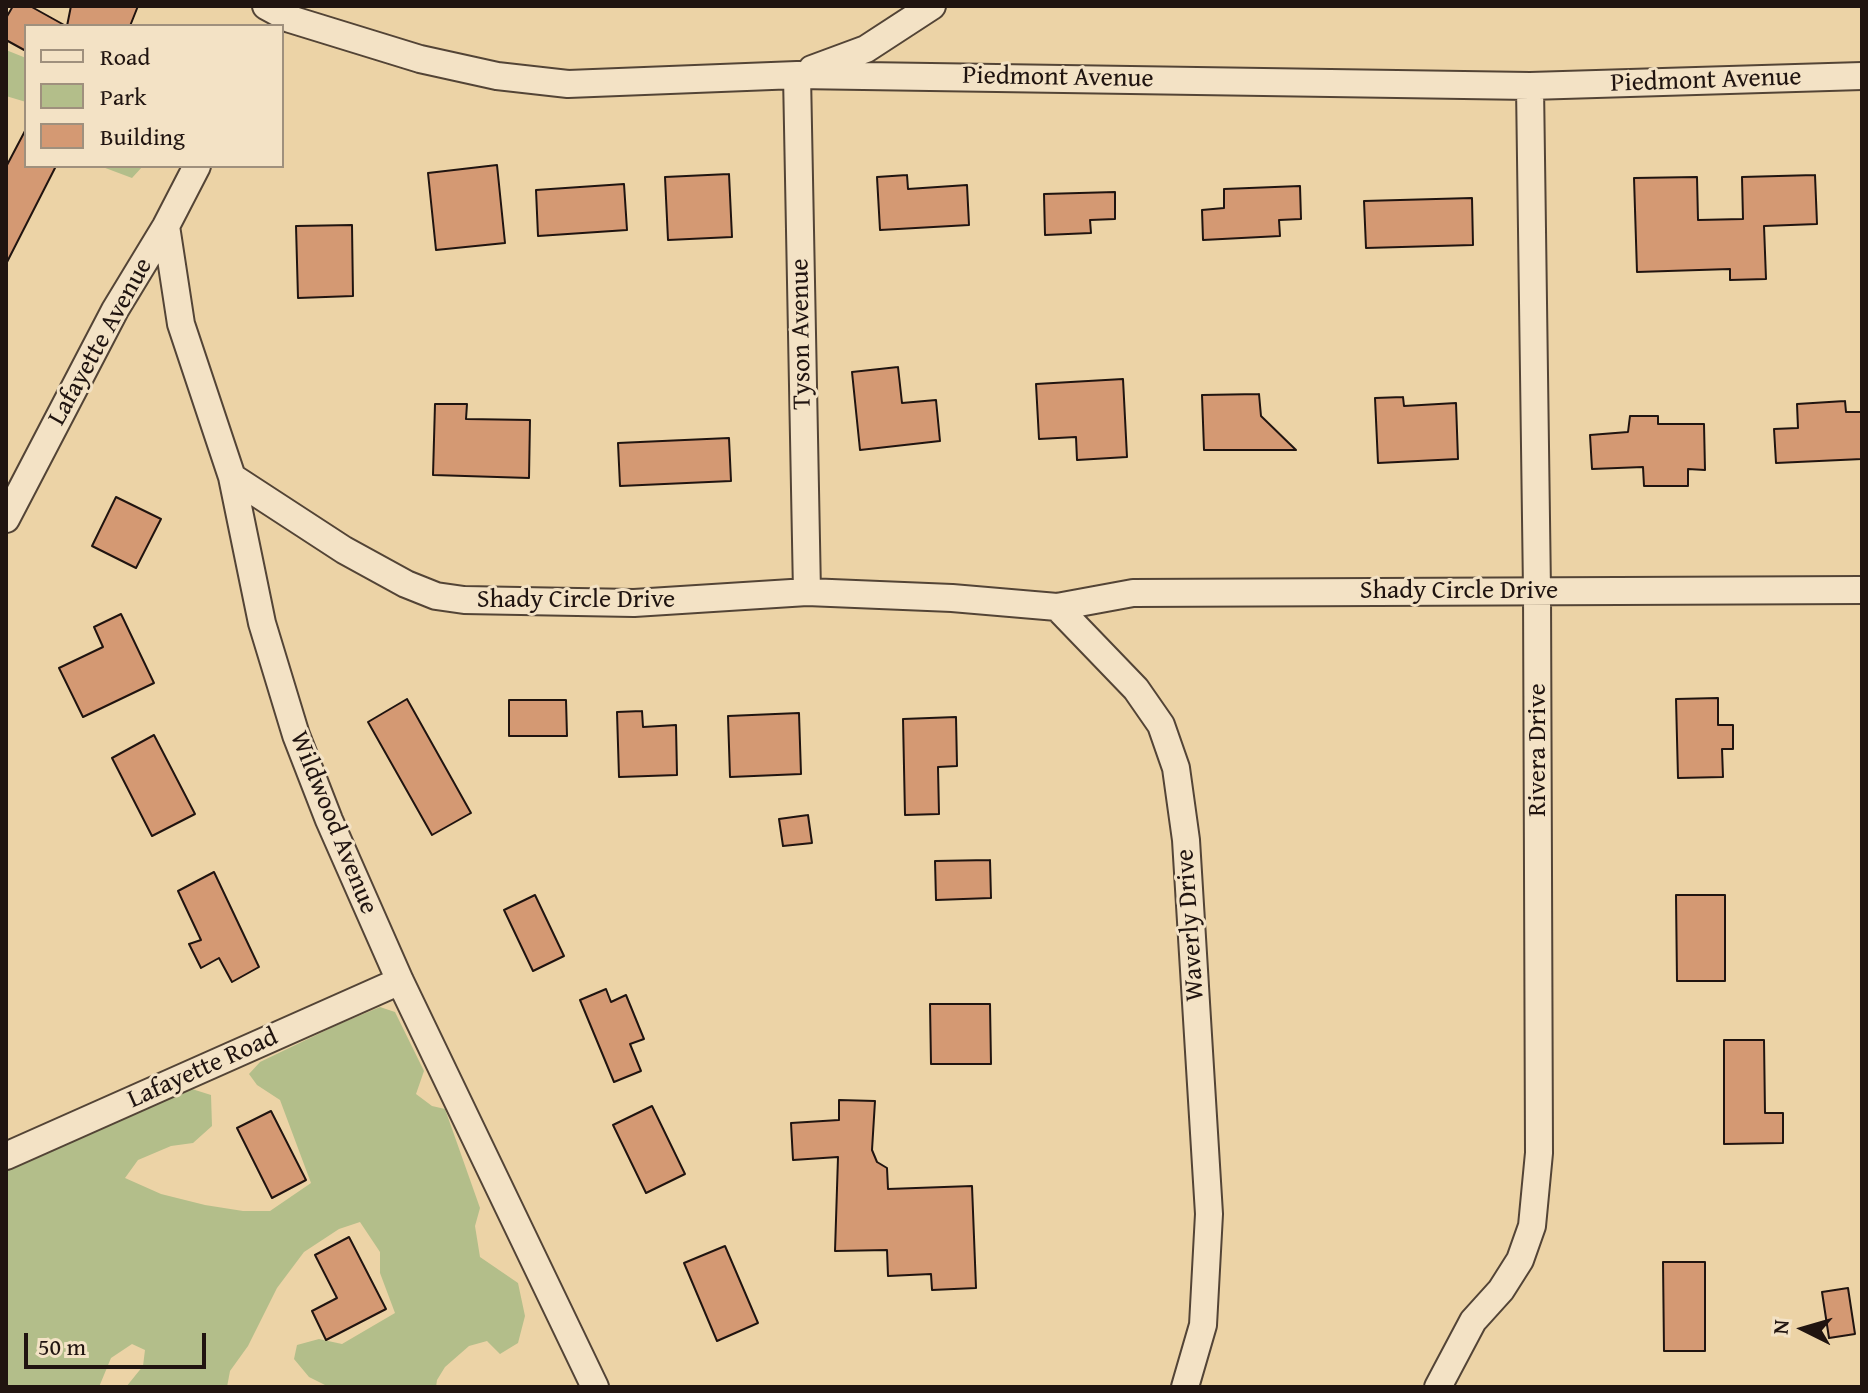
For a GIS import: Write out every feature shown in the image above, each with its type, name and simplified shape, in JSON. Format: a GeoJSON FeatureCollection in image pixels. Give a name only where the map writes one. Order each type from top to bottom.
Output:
{"type":"FeatureCollection","features":[{"type":"Feature","properties":{"kind":"street","name":"Piedmont Avenue"},"geometry":{"type":"LineString","coordinates":[[266,6],[292,18],[420,59],[497,76],[568,84],[797,75],[1530,86],[1862,76]]}},
{"type":"Feature","properties":{"kind":"street"},"geometry":{"type":"LineString","coordinates":[[797,75],[866,49],[932,6]]}},
{"type":"Feature","properties":{"kind":"street","name":"Tyson Avenue"},"geometry":{"type":"LineString","coordinates":[[797,75],[807,592]]}},
{"type":"Feature","properties":{"kind":"street","name":"Rivera Drive"},"geometry":{"type":"LineString","coordinates":[[1438,1387],[1473,1321],[1501,1290],[1520,1260],[1532,1226],[1539,1153],[1537,590],[1530,86]]}},
{"type":"Feature","properties":{"kind":"street","name":"Lafayette Avenue"},"geometry":{"type":"LineString","coordinates":[[6,519],[115,310],[166,226],[196,168]]}},
{"type":"Feature","properties":{"kind":"street","name":"Wildwood Avenue"},"geometry":{"type":"LineString","coordinates":[[166,226],[181,324],[232,477],[262,623],[296,735],[329,820],[400,981],[595,1387]]}},
{"type":"Feature","properties":{"kind":"street","name":"Shady Circle Drive"},"geometry":{"type":"LineString","coordinates":[[232,477],[344,550],[406,584],[436,596],[464,600],[634,603],[807,592],[952,598],[1057,607],[1133,593],[1862,590]]}},
{"type":"Feature","properties":{"kind":"street","name":"Waverly Drive"},"geometry":{"type":"LineString","coordinates":[[1057,607],[1136,689],[1161,725],[1176,768],[1186,840],[1209,1214],[1203,1325],[1185,1387]]}},
{"type":"Feature","properties":{"kind":"street","name":"Lafayette Road"},"geometry":{"type":"LineString","coordinates":[[6,1156],[400,981]]}},
{"type":"Feature","properties":{"kind":"green space"},"geometry":{"type":"Polygon","coordinates":[[[6,50],[24,57],[24,101],[6,96],[6,50]]]}},
{"type":"Feature","properties":{"kind":"green space"},"geometry":{"type":"Polygon","coordinates":[[[105,168],[141,168],[132,178],[105,168]]]}},
{"type":"Feature","properties":{"kind":"green space"},"geometry":{"type":"Polygon","coordinates":[[[380,1007],[395,1012],[424,1071],[416,1094],[432,1106],[445,1109],[480,1208],[475,1226],[480,1257],[518,1283],[525,1316],[518,1343],[500,1354],[487,1341],[469,1346],[445,1367],[436,1387],[329,1387],[309,1377],[294,1359],[297,1345],[319,1339],[342,1344],[395,1313],[380,1273],[380,1252],[360,1222],[339,1229],[304,1252],[277,1288],[248,1346],[230,1371],[227,1387],[126,1387],[143,1366],[145,1350],[132,1344],[111,1358],[99,1387],[6,1387],[6,1170],[192,1089],[211,1095],[212,1126],[193,1143],[171,1146],[138,1160],[125,1178],[161,1194],[205,1205],[243,1211],[270,1211],[311,1183],[280,1100],[257,1085],[249,1074],[260,1062],[380,1007]]]}},
{"type":"Feature","properties":{"kind":"building"},"geometry":{"type":"Polygon","coordinates":[[[13,6],[30,6],[62,24],[24,24],[24,50],[6,40],[6,18],[13,6]]]}},
{"type":"Feature","properties":{"kind":"building"},"geometry":{"type":"Polygon","coordinates":[[[71,6],[138,6],[131,24],[67,24],[71,6]]]}},
{"type":"Feature","properties":{"kind":"building"},"geometry":{"type":"Polygon","coordinates":[[[24,133],[24,168],[55,168],[6,264],[6,167],[24,133]]]}},
{"type":"Feature","properties":{"kind":"building"},"geometry":{"type":"Polygon","coordinates":[[[497,165],[505,243],[436,250],[428,173],[497,165]]]}},
{"type":"Feature","properties":{"kind":"building"},"geometry":{"type":"Polygon","coordinates":[[[729,174],[732,237],[668,240],[665,177],[729,174]]]}},
{"type":"Feature","properties":{"kind":"building"},"geometry":{"type":"Polygon","coordinates":[[[907,175],[908,189],[967,185],[969,225],[880,230],[877,177],[907,175]]]}},
{"type":"Feature","properties":{"kind":"building"},"geometry":{"type":"Polygon","coordinates":[[[1815,175],[1817,224],[1764,226],[1766,279],[1730,280],[1730,269],[1637,272],[1634,178],[1697,177],[1698,220],[1743,219],[1742,177],[1815,175]]]}},
{"type":"Feature","properties":{"kind":"building"},"geometry":{"type":"Polygon","coordinates":[[[624,184],[627,230],[538,236],[536,190],[624,184]]]}},
{"type":"Feature","properties":{"kind":"building"},"geometry":{"type":"Polygon","coordinates":[[[1300,186],[1301,219],[1279,220],[1280,236],[1203,240],[1202,210],[1224,208],[1224,189],[1300,186]]]}},
{"type":"Feature","properties":{"kind":"building"},"geometry":{"type":"Polygon","coordinates":[[[1115,192],[1115,219],[1090,220],[1091,233],[1045,235],[1044,194],[1115,192]]]}},
{"type":"Feature","properties":{"kind":"building"},"geometry":{"type":"Polygon","coordinates":[[[1472,198],[1473,245],[1366,248],[1364,201],[1472,198]]]}},
{"type":"Feature","properties":{"kind":"building"},"geometry":{"type":"Polygon","coordinates":[[[352,225],[353,296],[298,298],[296,226],[352,225]]]}},
{"type":"Feature","properties":{"kind":"building"},"geometry":{"type":"Polygon","coordinates":[[[898,367],[902,403],[936,400],[940,441],[860,450],[852,372],[898,367]]]}},
{"type":"Feature","properties":{"kind":"building"},"geometry":{"type":"Polygon","coordinates":[[[1123,379],[1127,457],[1077,460],[1076,437],[1039,439],[1036,384],[1123,379]]]}},
{"type":"Feature","properties":{"kind":"building"},"geometry":{"type":"Polygon","coordinates":[[[1259,394],[1261,416],[1296,450],[1204,450],[1202,395],[1259,394]]]}},
{"type":"Feature","properties":{"kind":"building"},"geometry":{"type":"Polygon","coordinates":[[[1403,397],[1404,406],[1456,403],[1458,459],[1378,463],[1375,398],[1403,397]]]}},
{"type":"Feature","properties":{"kind":"building"},"geometry":{"type":"Polygon","coordinates":[[[1845,401],[1846,412],[1862,412],[1862,459],[1776,463],[1774,429],[1798,428],[1797,404],[1845,401]]]}},
{"type":"Feature","properties":{"kind":"building"},"geometry":{"type":"Polygon","coordinates":[[[435,404],[467,404],[466,419],[530,420],[529,478],[433,475],[435,404]]]}},
{"type":"Feature","properties":{"kind":"building"},"geometry":{"type":"Polygon","coordinates":[[[1630,416],[1658,416],[1658,424],[1704,424],[1705,470],[1688,469],[1688,486],[1644,486],[1643,467],[1592,469],[1590,435],[1628,432],[1630,416]]]}},
{"type":"Feature","properties":{"kind":"building"},"geometry":{"type":"Polygon","coordinates":[[[729,438],[731,481],[620,486],[618,443],[729,438]]]}},
{"type":"Feature","properties":{"kind":"building"},"geometry":{"type":"Polygon","coordinates":[[[116,497],[161,519],[136,568],[92,546],[116,497]]]}},
{"type":"Feature","properties":{"kind":"building"},"geometry":{"type":"Polygon","coordinates":[[[121,614],[154,683],[83,717],[59,668],[103,647],[94,627],[121,614]]]}},
{"type":"Feature","properties":{"kind":"building"},"geometry":{"type":"Polygon","coordinates":[[[1718,698],[1718,725],[1733,725],[1733,749],[1722,749],[1723,777],[1678,778],[1676,699],[1718,698]]]}},
{"type":"Feature","properties":{"kind":"building"},"geometry":{"type":"Polygon","coordinates":[[[407,699],[471,813],[432,835],[368,722],[407,699]]]}},
{"type":"Feature","properties":{"kind":"building"},"geometry":{"type":"Polygon","coordinates":[[[509,700],[566,700],[567,736],[509,736],[509,700]]]}},
{"type":"Feature","properties":{"kind":"building"},"geometry":{"type":"Polygon","coordinates":[[[642,711],[643,727],[676,725],[677,775],[619,777],[617,712],[642,711]]]}},
{"type":"Feature","properties":{"kind":"building"},"geometry":{"type":"Polygon","coordinates":[[[799,713],[801,774],[730,777],[728,716],[799,713]]]}},
{"type":"Feature","properties":{"kind":"building"},"geometry":{"type":"Polygon","coordinates":[[[956,717],[957,766],[938,767],[939,814],[905,815],[903,719],[956,717]]]}},
{"type":"Feature","properties":{"kind":"building"},"geometry":{"type":"Polygon","coordinates":[[[154,735],[195,814],[152,836],[112,758],[154,735]]]}},
{"type":"Feature","properties":{"kind":"building"},"geometry":{"type":"Polygon","coordinates":[[[808,815],[812,843],[783,846],[779,819],[808,815]]]}},
{"type":"Feature","properties":{"kind":"building"},"geometry":{"type":"Polygon","coordinates":[[[990,860],[991,898],[936,900],[935,861],[990,860]]]}},
{"type":"Feature","properties":{"kind":"building"},"geometry":{"type":"Polygon","coordinates":[[[214,872],[259,967],[232,982],[219,958],[201,968],[189,944],[201,940],[178,891],[214,872]]]}},
{"type":"Feature","properties":{"kind":"building"},"geometry":{"type":"Polygon","coordinates":[[[535,895],[564,956],[533,971],[504,910],[535,895]]]}},
{"type":"Feature","properties":{"kind":"building"},"geometry":{"type":"Polygon","coordinates":[[[1676,895],[1725,895],[1725,981],[1677,981],[1676,895]]]}},
{"type":"Feature","properties":{"kind":"building"},"geometry":{"type":"Polygon","coordinates":[[[606,989],[611,1002],[626,995],[644,1039],[630,1044],[641,1071],[614,1082],[580,1000],[606,989]]]}},
{"type":"Feature","properties":{"kind":"building"},"geometry":{"type":"Polygon","coordinates":[[[930,1004],[990,1004],[991,1064],[931,1064],[930,1004]]]}},
{"type":"Feature","properties":{"kind":"building"},"geometry":{"type":"Polygon","coordinates":[[[1724,1040],[1764,1040],[1765,1113],[1783,1113],[1783,1143],[1724,1144],[1724,1040]]]}},
{"type":"Feature","properties":{"kind":"building"},"geometry":{"type":"Polygon","coordinates":[[[839,1100],[875,1101],[872,1150],[877,1162],[887,1168],[888,1189],[972,1186],[976,1288],[932,1290],[931,1274],[888,1276],[887,1250],[835,1251],[838,1157],[793,1160],[791,1123],[839,1120],[839,1100]]]}},
{"type":"Feature","properties":{"kind":"building"},"geometry":{"type":"Polygon","coordinates":[[[652,1106],[685,1174],[646,1193],[613,1125],[652,1106]]]}},
{"type":"Feature","properties":{"kind":"building"},"geometry":{"type":"Polygon","coordinates":[[[271,1111],[306,1180],[272,1198],[237,1128],[271,1111]]]}},
{"type":"Feature","properties":{"kind":"building"},"geometry":{"type":"Polygon","coordinates":[[[349,1237],[386,1309],[326,1340],[312,1311],[337,1298],[315,1255],[349,1237]]]}},
{"type":"Feature","properties":{"kind":"building"},"geometry":{"type":"Polygon","coordinates":[[[725,1246],[758,1323],[717,1341],[684,1263],[725,1246]]]}},
{"type":"Feature","properties":{"kind":"building"},"geometry":{"type":"Polygon","coordinates":[[[1663,1262],[1705,1262],[1705,1351],[1664,1351],[1663,1262]]]}},
{"type":"Feature","properties":{"kind":"building"},"geometry":{"type":"Polygon","coordinates":[[[1848,1288],[1855,1334],[1829,1338],[1822,1292],[1848,1288]]]}}]}
